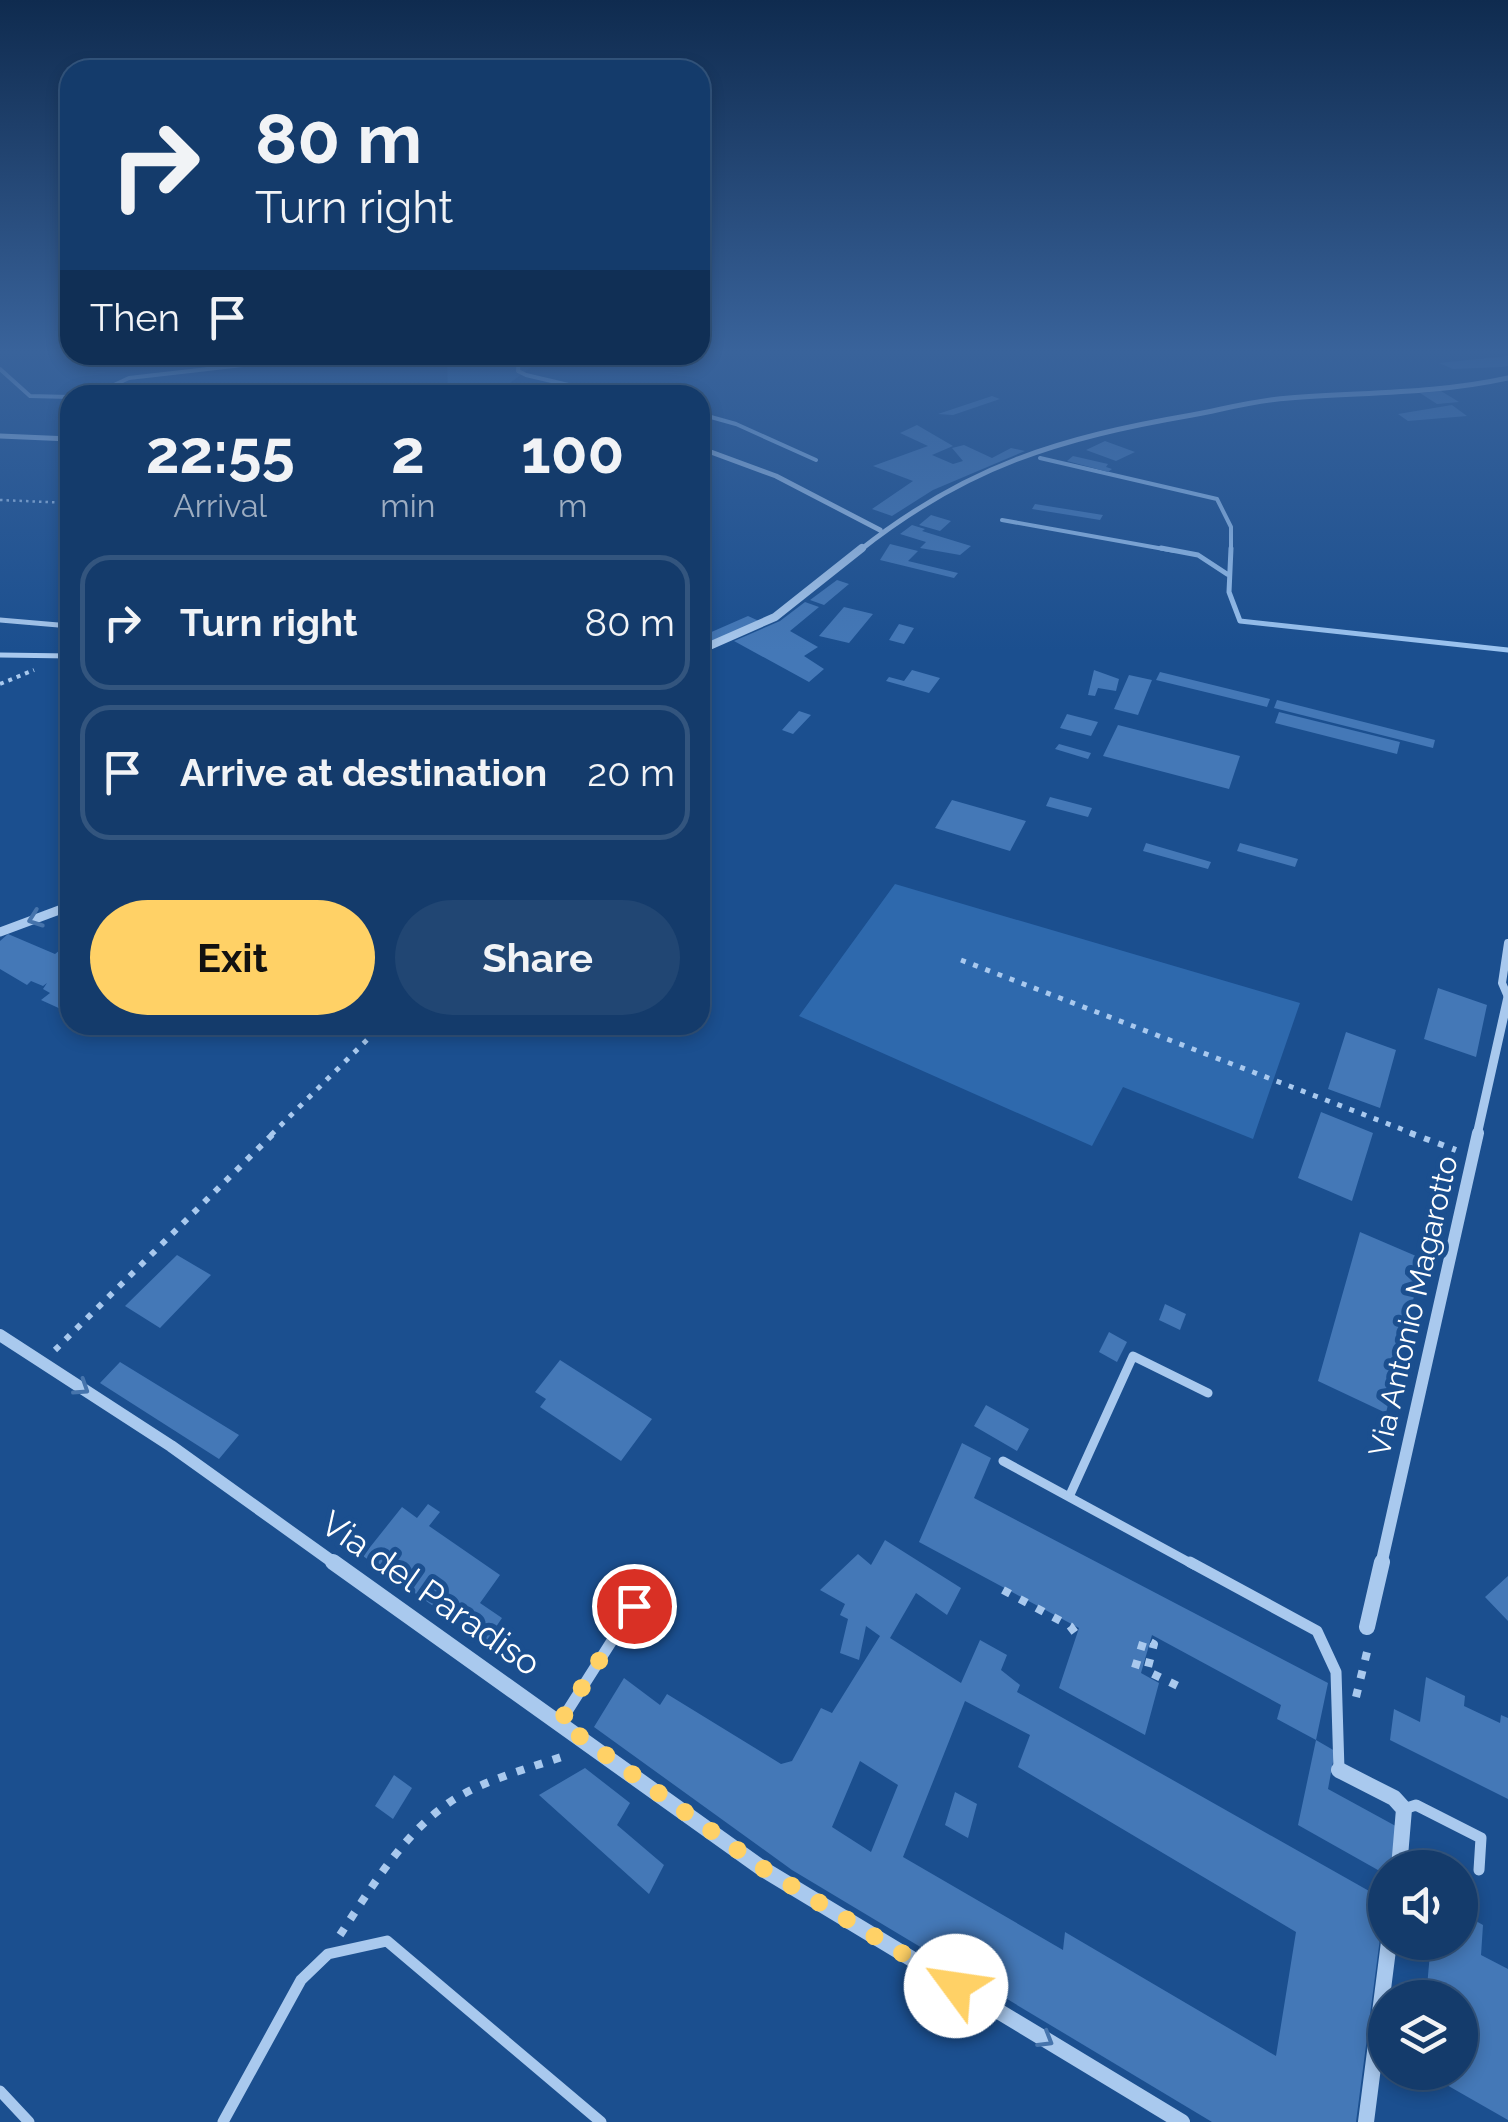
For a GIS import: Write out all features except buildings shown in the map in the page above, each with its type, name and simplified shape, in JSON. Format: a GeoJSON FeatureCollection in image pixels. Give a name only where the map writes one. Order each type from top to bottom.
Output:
{"type":"FeatureCollection","features":[{"type":"Feature","properties":{"kind":"street"},"geometry":{"type":"LineString","coordinates":[[714,453],[776,476],[880,530]]}},
{"type":"Feature","properties":{"kind":"street"},"geometry":{"type":"LineString","coordinates":[[710,646],[775,618],[838,572],[880,530],[913,508],[1029,453]]}},
{"type":"Feature","properties":{"kind":"street"},"geometry":{"type":"LineString","coordinates":[[0,932],[60,910]]}},
{"type":"Feature","properties":{"kind":"street","name":"Via Antonio Magarotto"},"geometry":{"type":"LineString","coordinates":[[1367,1626],[1508,997]]}},
{"type":"Feature","properties":{"kind":"street","name":"Via del Paradiso"},"geometry":{"type":"LineString","coordinates":[[0,1335],[171,1446],[764,1869],[1182,2122]]}},
{"type":"Feature","properties":{"kind":"street"},"geometry":{"type":"LineString","coordinates":[[1339,1770],[1394,1798],[1404,1810],[1401,1850]]}},
{"type":"Feature","properties":{"kind":"street"},"geometry":{"type":"LineString","coordinates":[[1366,2122],[1387,1960]]}},
{"type":"Feature","properties":{"kind":"lane"},"geometry":{"type":"LineString","coordinates":[[0,620],[60,625]]}},
{"type":"Feature","properties":{"kind":"lane"},"geometry":{"type":"LineString","coordinates":[[0,656],[60,657]]}},
{"type":"Feature","properties":{"kind":"lane"},"geometry":{"type":"LineString","coordinates":[[1508,942],[1502,983],[1508,997]]}},
{"type":"Feature","properties":{"kind":"lane"},"geometry":{"type":"LineString","coordinates":[[1070,1498],[1133,1356],[1208,1393]]}},
{"type":"Feature","properties":{"kind":"lane"},"geometry":{"type":"LineString","coordinates":[[1002,1461],[1317,1631],[1336,1672],[1339,1770]]}},
{"type":"Feature","properties":{"kind":"lane"},"geometry":{"type":"LineString","coordinates":[[560,1722],[634,1606]]}},
{"type":"Feature","properties":{"kind":"lane"},"geometry":{"type":"LineString","coordinates":[[1404,1810],[1416,1805],[1481,1838],[1480,1870]]}},
{"type":"Feature","properties":{"kind":"lane"},"geometry":{"type":"LineString","coordinates":[[223,2122],[301,1980],[328,1954],[387,1941],[601,2122]]}},
{"type":"Feature","properties":{"kind":"lane"},"geometry":{"type":"LineString","coordinates":[[0,2091],[29,2122]]}},
{"type":"Feature","properties":{"kind":"path"},"geometry":{"type":"LineString","coordinates":[[0,500],[60,503]]}},
{"type":"Feature","properties":{"kind":"path"},"geometry":{"type":"LineString","coordinates":[[961,960],[1473,1156]]}},
{"type":"Feature","properties":{"kind":"path"},"geometry":{"type":"LineString","coordinates":[[42,1363],[372,1035]]}},
{"type":"Feature","properties":{"kind":"path"},"geometry":{"type":"LineString","coordinates":[[1003,1590],[1076,1634]]}},
{"type":"Feature","properties":{"kind":"path"},"geometry":{"type":"LineString","coordinates":[[1351,1716],[1369,1646],[1367,1626]]}},
{"type":"Feature","properties":{"kind":"path"},"geometry":{"type":"LineString","coordinates":[[1135,1668],[1144,1639],[1154,1644],[1147,1671],[1182,1688]]}},
{"type":"Feature","properties":{"kind":"path"},"geometry":{"type":"LineString","coordinates":[[328,1954],[384,1869],[440,1809],[484,1786],[594,1746]]}},
{"type":"Feature","properties":{"kind":"shaded area"},"geometry":{"type":"Polygon","coordinates":[[[895,884],[1300,1003],[1253,1139],[1123,1087],[1092,1146],[799,1016],[895,884]]]}},
{"type":"Feature","properties":{"kind":"waterway"},"geometry":{"type":"LineString","coordinates":[[801,453],[816,460]]}},
{"type":"Feature","properties":{"kind":"waterway"},"geometry":{"type":"LineString","coordinates":[[1040,458],[1217,499],[1231,527],[1231,548]]}},
{"type":"Feature","properties":{"kind":"waterway"},"geometry":{"type":"LineString","coordinates":[[1002,520],[1175,551]]}},
{"type":"Feature","properties":{"kind":"waterway"},"geometry":{"type":"LineString","coordinates":[[1161,548],[1198,555],[1227,574]]}},
{"type":"Feature","properties":{"kind":"waterway"},"geometry":{"type":"LineString","coordinates":[[1231,548],[1229,592],[1240,621],[1508,650]]}},
{"type":"Feature","properties":{"kind":"route"},"geometry":{"type":"LineString","coordinates":[[634,1606],[560,1722],[764,1869],[956,1986]]}}]}
